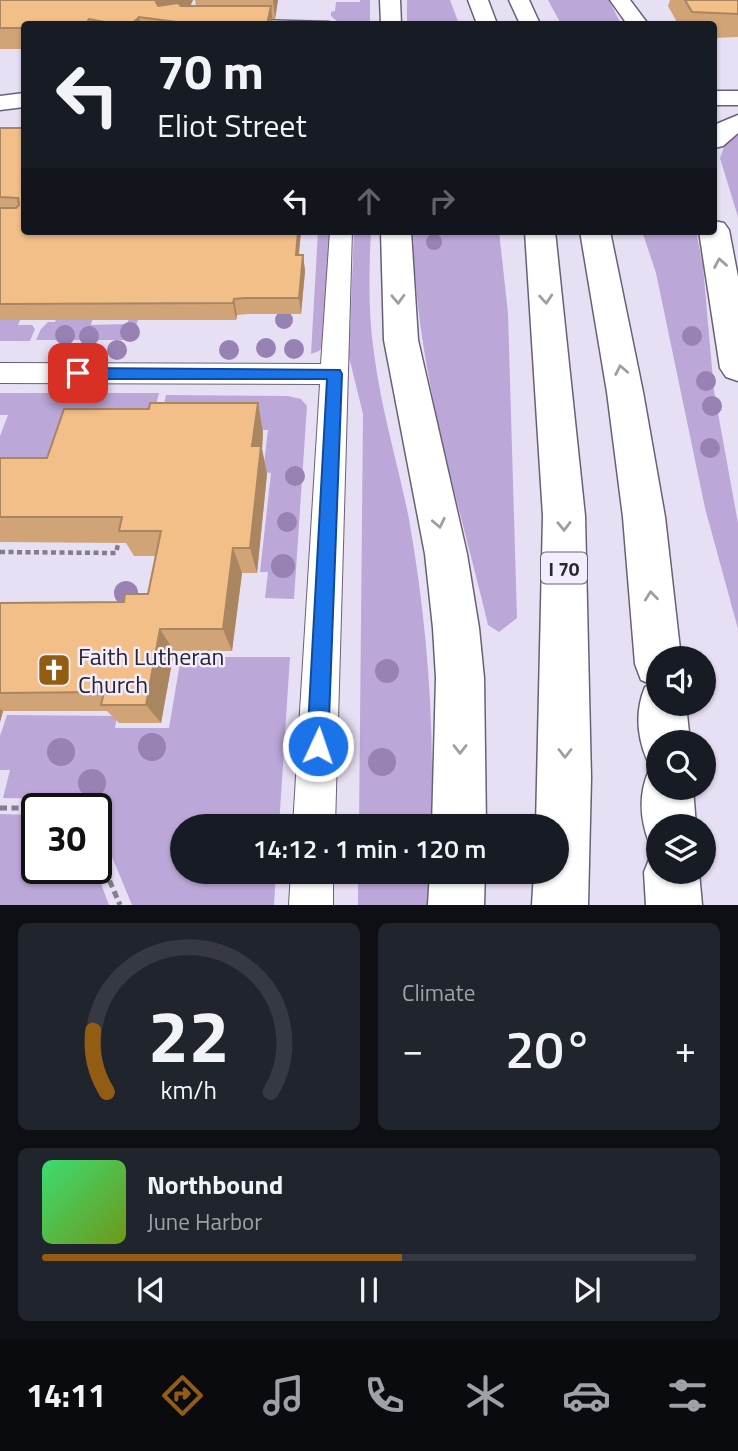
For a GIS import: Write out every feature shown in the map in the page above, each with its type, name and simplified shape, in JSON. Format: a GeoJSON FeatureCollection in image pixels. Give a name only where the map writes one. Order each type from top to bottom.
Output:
{"type":"FeatureCollection","features":[{"type":"Feature","properties":{"kind":"main road"},"geometry":{"type":"LineString","coordinates":[[390,0],[391,21]]}},
{"type":"Feature","properties":{"kind":"main road"},"geometry":{"type":"LineString","coordinates":[[478,0],[486,21]]}},
{"type":"Feature","properties":{"kind":"main road"},"geometry":{"type":"LineString","coordinates":[[519,0],[529,21]]}},
{"type":"Feature","properties":{"kind":"main road"},"geometry":{"type":"LineString","coordinates":[[620,0],[635,21]]}},
{"type":"Feature","properties":{"kind":"main road"},"geometry":{"type":"LineString","coordinates":[[0,91],[21,93]]}},
{"type":"Feature","properties":{"kind":"main road"},"geometry":{"type":"LineString","coordinates":[[717,98],[738,98]]}},
{"type":"Feature","properties":{"kind":"main road"},"geometry":{"type":"LineString","coordinates":[[0,103],[21,100]]}},
{"type":"Feature","properties":{"kind":"main road"},"geometry":{"type":"LineString","coordinates":[[717,137],[723,130],[738,123]]}},
{"type":"Feature","properties":{"kind":"main road"},"geometry":{"type":"LineString","coordinates":[[396,235],[401,340],[446,554],[456,628],[460,678],[459,814]]}},
{"type":"Feature","properties":{"kind":"main road","name":"I 70"},"geometry":{"type":"LineString","coordinates":[[540,235],[564,516],[565,778],[560,905]]}},
{"type":"Feature","properties":{"kind":"main road"},"geometry":{"type":"LineString","coordinates":[[596,235],[625,392],[644,517],[656,646]]}},
{"type":"Feature","properties":{"kind":"main road"},"geometry":{"type":"LineString","coordinates":[[715,235],[738,368]]}},
{"type":"Feature","properties":{"kind":"main road"},"geometry":{"type":"LineString","coordinates":[[456,905],[457,884]]}},
{"type":"Feature","properties":{"kind":"main road"},"geometry":{"type":"LineString","coordinates":[[673,884],[674,905]]}},
{"type":"Feature","properties":{"kind":"street"},"geometry":{"type":"LineString","coordinates":[[315,814],[341,235]]}},
{"type":"Feature","properties":{"kind":"street"},"geometry":{"type":"LineString","coordinates":[[0,373],[334,374]]}},
{"type":"Feature","properties":{"kind":"street"},"geometry":{"type":"LineString","coordinates":[[311,905],[312,884]]}},
{"type":"Feature","properties":{"kind":"path"},"geometry":{"type":"LineString","coordinates":[[0,552],[116,553],[122,526]]}},
{"type":"Feature","properties":{"kind":"path"},"geometry":{"type":"LineString","coordinates":[[0,808],[21,808]]}},
{"type":"Feature","properties":{"kind":"path"},"geometry":{"type":"LineString","coordinates":[[111,884],[120,905]]}},
{"type":"Feature","properties":{"kind":"shaded area"},"geometry":{"type":"Polygon","coordinates":[[[370,0],[370,21],[337,21],[331,16],[336,2],[370,0]]]}},
{"type":"Feature","properties":{"kind":"shaded area"},"geometry":{"type":"Polygon","coordinates":[[[407,0],[450,0],[458,21],[407,21],[407,0]]]}},
{"type":"Feature","properties":{"kind":"shaded area"},"geometry":{"type":"Polygon","coordinates":[[[548,0],[609,0],[620,21],[559,21],[548,0]]]}},
{"type":"Feature","properties":{"kind":"shaded area"},"geometry":{"type":"Polygon","coordinates":[[[738,135],[738,217],[720,158],[725,144],[738,135]]]}},
{"type":"Feature","properties":{"kind":"shaded area"},"geometry":{"type":"Polygon","coordinates":[[[318,235],[331,235],[325,343],[319,351],[311,354],[318,235]]]}},
{"type":"Feature","properties":{"kind":"shaded area"},"geometry":{"type":"Polygon","coordinates":[[[354,235],[371,235],[370,292],[374,353],[385,416],[409,519],[421,596],[431,710],[431,814],[359,814],[363,414],[349,357],[354,235]]]}},
{"type":"Feature","properties":{"kind":"shaded area"},"geometry":{"type":"Polygon","coordinates":[[[413,235],[499,235],[508,313],[517,618],[499,632],[488,625],[451,479],[429,380],[416,281],[413,235]]]}},
{"type":"Feature","properties":{"kind":"shaded area"},"geometry":{"type":"Polygon","coordinates":[[[643,235],[697,235],[703,266],[714,391],[738,523],[738,629],[705,508],[656,273],[643,235]]]}},
{"type":"Feature","properties":{"kind":"shaded area"},"geometry":{"type":"Polygon","coordinates":[[[0,248],[38,276],[18,325],[32,325],[35,329],[30,341],[0,341],[0,248]]]}},
{"type":"Feature","properties":{"kind":"shaded area"},"geometry":{"type":"Polygon","coordinates":[[[130,316],[139,316],[132,340],[36,340],[41,329],[48,322],[55,322],[57,317],[93,317],[91,325],[127,324],[130,316]]]}},
{"type":"Feature","properties":{"kind":"shaded area"},"geometry":{"type":"Polygon","coordinates":[[[0,393],[159,393],[150,429],[68,468],[5,467],[9,457],[0,457],[0,436],[8,415],[0,415],[0,393]]]}},
{"type":"Feature","properties":{"kind":"shaded area"},"geometry":{"type":"Polygon","coordinates":[[[166,395],[288,396],[301,399],[307,406],[294,599],[265,598],[268,572],[260,572],[271,473],[263,472],[268,430],[158,429],[166,395]]]}},
{"type":"Feature","properties":{"kind":"shaded area"},"geometry":{"type":"Polygon","coordinates":[[[181,657],[290,657],[280,814],[170,814],[170,884],[275,884],[274,905],[132,905],[112,857],[112,793],[21,793],[21,798],[3,798],[10,770],[0,770],[0,736],[7,715],[117,716],[115,728],[169,728],[181,657]]]}},
{"type":"Feature","properties":{"kind":"shaded area"},"geometry":{"type":"Polygon","coordinates":[[[0,814],[21,815],[21,884],[101,884],[109,905],[0,905],[0,814]]]}},
{"type":"Feature","properties":{"kind":"shaded area"},"geometry":{"type":"Polygon","coordinates":[[[358,884],[429,884],[428,905],[358,905],[358,884]]]}},
{"type":"Feature","properties":{"kind":"building"},"geometry":{"type":"Polygon","coordinates":[[[0,0],[161,0],[156,2],[158,6],[178,3],[181,6],[271,6],[268,21],[169,21],[139,17],[135,21],[21,21],[21,28],[0,28],[0,0]]]}},
{"type":"Feature","properties":{"kind":"building"},"geometry":{"type":"Polygon","coordinates":[[[685,0],[738,0],[738,14],[692,12],[685,0]]]}},
{"type":"Feature","properties":{"kind":"building"},"geometry":{"type":"Polygon","coordinates":[[[0,128],[21,128],[21,235],[298,235],[296,255],[303,255],[299,298],[245,298],[234,299],[233,303],[0,304],[0,208],[16,208],[19,205],[18,198],[0,197],[0,128]]]}},
{"type":"Feature","properties":{"kind":"building"},"geometry":{"type":"Polygon","coordinates":[[[150,403],[258,403],[252,446],[261,446],[250,548],[233,548],[223,629],[160,629],[146,705],[101,705],[104,692],[0,693],[0,603],[124,602],[125,594],[148,594],[161,531],[119,531],[122,517],[0,517],[0,458],[47,458],[64,409],[149,409],[150,403]]]}},
{"type":"Feature","properties":{"kind":"place","name":"Faith Lutheran Church"},"geometry":{"type":"Point","coordinates":[54,670]}},
{"type":"Feature","properties":{"kind":"route"},"geometry":{"type":"LineString","coordinates":[[78,373],[334,374],[318,746]]}}]}
